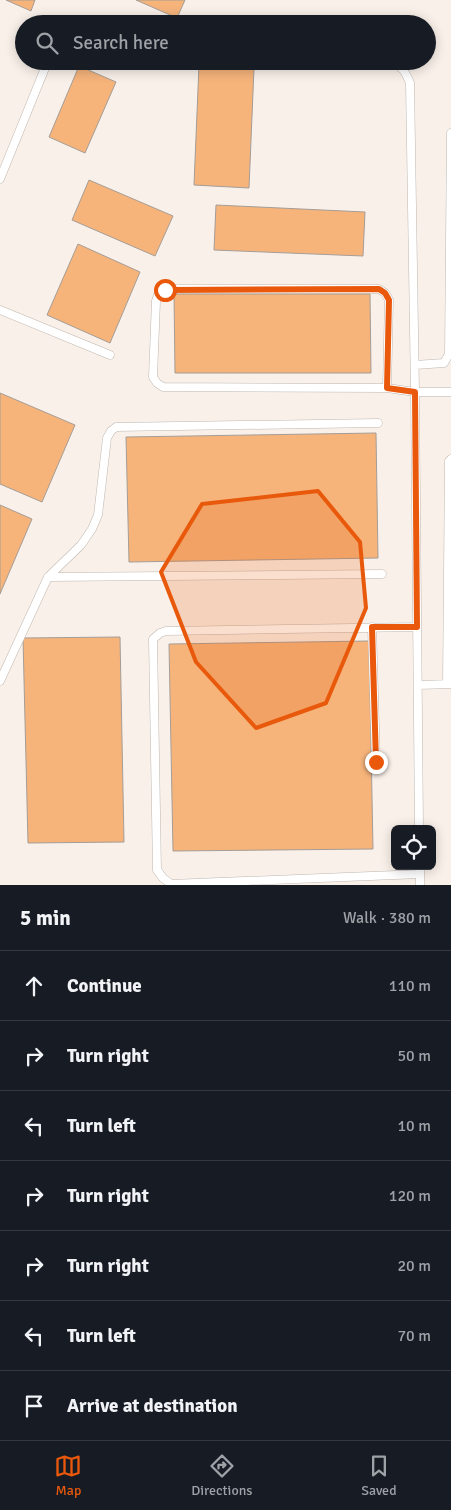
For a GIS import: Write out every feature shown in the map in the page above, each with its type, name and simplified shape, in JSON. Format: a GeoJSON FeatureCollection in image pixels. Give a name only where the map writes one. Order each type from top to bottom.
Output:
{"type":"FeatureCollection","features":[{"type":"Feature","properties":{"kind":"lane"},"geometry":{"type":"LineString","coordinates":[[0,179],[46,70]]}},
{"type":"Feature","properties":{"kind":"lane"},"geometry":{"type":"LineString","coordinates":[[403,70],[410,83],[415,366],[419,825]]}},
{"type":"Feature","properties":{"kind":"lane"},"geometry":{"type":"LineString","coordinates":[[415,366],[444,362],[449,354],[451,133]]}},
{"type":"Feature","properties":{"kind":"lane"},"geometry":{"type":"LineString","coordinates":[[387,388],[389,300],[385,293],[379,289],[165,290],[158,295],[156,301],[153,377],[163,387],[387,388],[415,392],[451,392]]}},
{"type":"Feature","properties":{"kind":"lane"},"geometry":{"type":"LineString","coordinates":[[0,310],[110,355]]}},
{"type":"Feature","properties":{"kind":"lane"},"geometry":{"type":"LineString","coordinates":[[0,681],[48,577],[81,545],[92,529],[98,515],[107,438],[116,427],[378,423]]}},
{"type":"Feature","properties":{"kind":"lane"},"geometry":{"type":"LineString","coordinates":[[418,685],[449,684],[451,459]]}},
{"type":"Feature","properties":{"kind":"lane"},"geometry":{"type":"LineString","coordinates":[[48,577],[382,574]]}},
{"type":"Feature","properties":{"kind":"lane"},"geometry":{"type":"LineString","coordinates":[[372,627],[376,762]]}},
{"type":"Feature","properties":{"kind":"lane"},"geometry":{"type":"LineString","coordinates":[[417,627],[166,631],[155,636],[153,639],[157,870],[163,878],[171,884],[420,870],[420,885]]}},
{"type":"Feature","properties":{"kind":"highlighted area"},"geometry":{"type":"Polygon","coordinates":[[[318,491],[360,542],[366,608],[326,703],[256,728],[196,662],[161,572],[202,504],[318,491]]]}},
{"type":"Feature","properties":{"kind":"building"},"geometry":{"type":"Polygon","coordinates":[[[6,0],[35,0],[31,11],[6,0]]]}},
{"type":"Feature","properties":{"kind":"building"},"geometry":{"type":"Polygon","coordinates":[[[136,0],[185,0],[178,15],[170,15],[136,0]]]}},
{"type":"Feature","properties":{"kind":"building"},"geometry":{"type":"Polygon","coordinates":[[[77,70],[88,70],[116,82],[85,153],[49,137],[77,70]]]}},
{"type":"Feature","properties":{"kind":"building"},"geometry":{"type":"Polygon","coordinates":[[[199,70],[254,70],[249,188],[194,185],[199,70]]]}},
{"type":"Feature","properties":{"kind":"building"},"geometry":{"type":"Polygon","coordinates":[[[89,180],[173,216],[155,256],[72,220],[89,180]]]}},
{"type":"Feature","properties":{"kind":"building"},"geometry":{"type":"Polygon","coordinates":[[[216,205],[365,212],[363,256],[214,250],[216,205]]]}},
{"type":"Feature","properties":{"kind":"building"},"geometry":{"type":"Polygon","coordinates":[[[78,244],[140,272],[110,343],[47,315],[78,244]]]}},
{"type":"Feature","properties":{"kind":"building"},"geometry":{"type":"Polygon","coordinates":[[[174,294],[370,294],[371,373],[175,373],[174,294]]]}},
{"type":"Feature","properties":{"kind":"building"},"geometry":{"type":"Polygon","coordinates":[[[0,393],[75,425],[42,502],[0,484],[0,393]]]}},
{"type":"Feature","properties":{"kind":"building"},"geometry":{"type":"Polygon","coordinates":[[[376,433],[378,558],[129,562],[126,437],[376,433]]]}},
{"type":"Feature","properties":{"kind":"building"},"geometry":{"type":"Polygon","coordinates":[[[0,505],[32,519],[0,594],[0,505]]]}},
{"type":"Feature","properties":{"kind":"building"},"geometry":{"type":"Polygon","coordinates":[[[120,637],[124,842],[28,843],[23,638],[120,637]]]}},
{"type":"Feature","properties":{"kind":"building"},"geometry":{"type":"Polygon","coordinates":[[[369,641],[373,849],[173,851],[169,644],[369,641]]]}},
{"type":"Feature","properties":{"kind":"route"},"geometry":{"type":"LineString","coordinates":[[165,290],[379,289],[385,293],[389,300],[387,388],[415,392],[417,627],[372,627],[376,762]]}}]}
